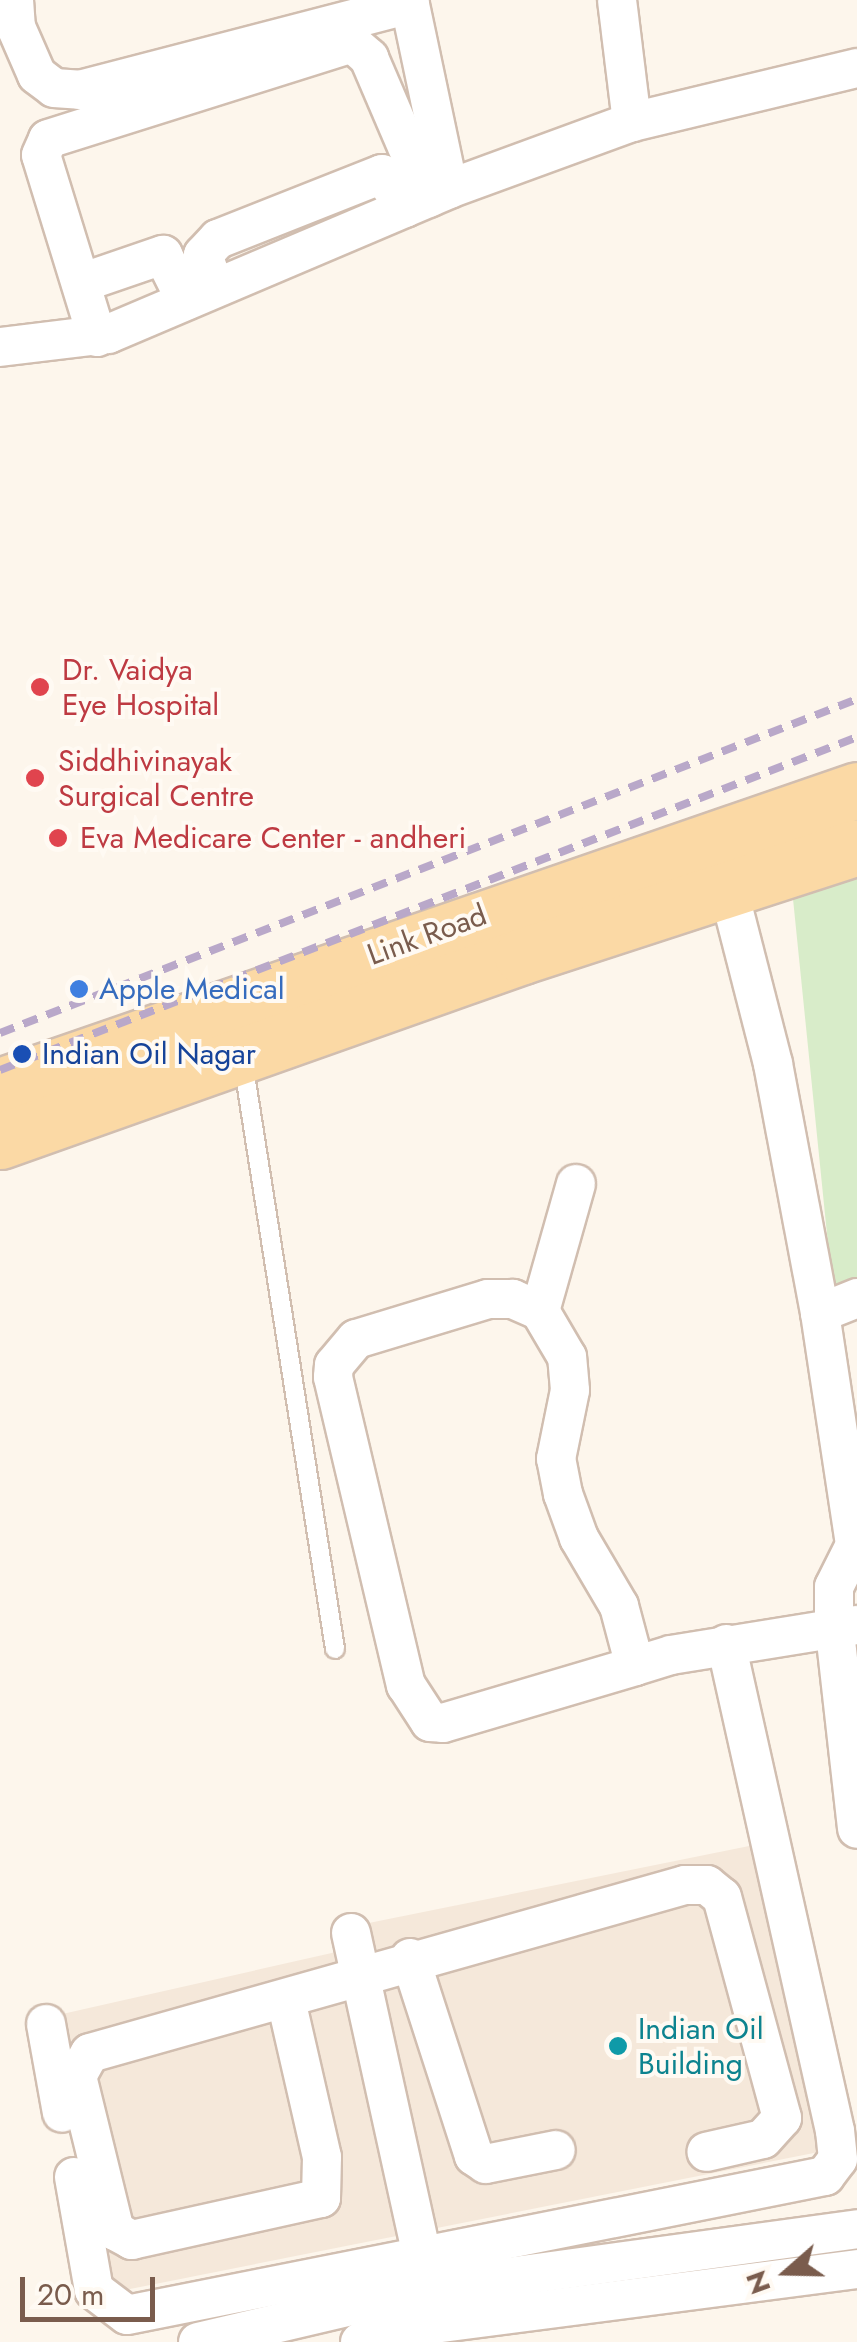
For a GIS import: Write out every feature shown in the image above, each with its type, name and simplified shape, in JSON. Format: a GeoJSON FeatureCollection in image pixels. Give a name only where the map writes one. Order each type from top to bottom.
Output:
{"type":"FeatureCollection","features":[{"type":"Feature","properties":{"kind":"main road","name":"Link Road"},"geometry":{"type":"LineString","coordinates":[[0,1086],[857,790]]}},
{"type":"Feature","properties":{"kind":"main road","name":"Link Road"},"geometry":{"type":"LineString","coordinates":[[0,1141],[857,847]]}},
{"type":"Feature","properties":{"kind":"street"},"geometry":{"type":"LineString","coordinates":[[14,0],[16,27],[37,74],[54,88],[80,90],[409,2],[428,198]]}},
{"type":"Feature","properties":{"kind":"street"},"geometry":{"type":"LineString","coordinates":[[617,0],[632,122]]}},
{"type":"Feature","properties":{"kind":"street"},"geometry":{"type":"LineString","coordinates":[[98,337],[41,155],[48,139],[341,42],[369,58],[428,198]]}},
{"type":"Feature","properties":{"kind":"street"},"geometry":{"type":"LineString","coordinates":[[0,348],[98,337],[428,198],[632,122],[857,68]]}},
{"type":"Feature","properties":{"kind":"street"},"geometry":{"type":"LineString","coordinates":[[200,295],[204,248],[258,223],[387,173],[428,198]]}},
{"type":"Feature","properties":{"kind":"street"},"geometry":{"type":"LineString","coordinates":[[320,198],[337,237]]}},
{"type":"Feature","properties":{"kind":"street"},"geometry":{"type":"LineString","coordinates":[[258,223],[276,263]]}},
{"type":"Feature","properties":{"kind":"street"},"geometry":{"type":"LineString","coordinates":[[81,283],[163,254],[200,295]]}},
{"type":"Feature","properties":{"kind":"street"},"geometry":{"type":"LineString","coordinates":[[126,266],[146,317]]}},
{"type":"Feature","properties":{"kind":"street"},"geometry":{"type":"LineString","coordinates":[[714,838],[773,1064],[820,1313],[855,1554],[834,1587],[846,1624],[857,1829]]}},
{"type":"Feature","properties":{"kind":"street"},"geometry":{"type":"LineString","coordinates":[[540,1311],[576,1184]]}},
{"type":"Feature","properties":{"kind":"street"},"geometry":{"type":"LineString","coordinates":[[635,1666],[620,1606],[579,1538],[563,1494],[556,1459],[570,1390],[567,1357],[540,1311],[513,1298],[488,1299],[356,1339],[334,1366],[406,1685],[430,1722],[443,1723],[635,1666],[726,1644],[846,1624]]}},
{"type":"Feature","properties":{"kind":"street"},"geometry":{"type":"LineString","coordinates":[[820,1313],[857,1298]]}},
{"type":"Feature","properties":{"kind":"street"},"geometry":{"type":"LineString","coordinates":[[198,2342],[429,2290],[825,2176],[838,2159],[726,1644]]}},
{"type":"Feature","properties":{"kind":"street"},"geometry":{"type":"LineString","coordinates":[[286,2000],[322,2157],[321,2198],[132,2240],[115,2231],[80,2094],[81,2063],[90,2053],[286,2000],[410,1958],[668,1888],[706,1885],[722,1897],[730,1920],[782,2118],[762,2139],[706,2152]]}},
{"type":"Feature","properties":{"kind":"street"},"geometry":{"type":"LineString","coordinates":[[351,1932],[429,2290]]}},
{"type":"Feature","properties":{"kind":"street"},"geometry":{"type":"LineString","coordinates":[[410,1958],[474,2156],[486,2164],[556,2150]]}},
{"type":"Feature","properties":{"kind":"street"},"geometry":{"type":"LineString","coordinates":[[46,2024],[94,2290],[127,2315],[429,2290],[857,2270]]}},
{"type":"Feature","properties":{"kind":"street"},"geometry":{"type":"LineString","coordinates":[[360,2342],[429,2290],[857,2229]]}},
{"type":"Feature","properties":{"kind":"lane"},"geometry":{"type":"LineString","coordinates":[[242,1055],[335,1649]]}},
{"type":"Feature","properties":{"kind":"shaded area"},"geometry":{"type":"Polygon","coordinates":[[[764,1843],[829,2150],[110,2293],[49,2017],[345,1950],[344,1928],[764,1843]]]}},
{"type":"Feature","properties":{"kind":"green space"},"geometry":{"type":"Polygon","coordinates":[[[857,868],[857,1283],[833,1293],[792,889],[857,868]]]}},
{"type":"Feature","properties":{"kind":"railway"},"geometry":{"type":"LineString","coordinates":[[0,1033],[857,699]]}},
{"type":"Feature","properties":{"kind":"railway"},"geometry":{"type":"LineString","coordinates":[[0,1070],[857,737]]}},
{"type":"Feature","properties":{"kind":"place","name":"Dr. Vaidya Eye Hospital"},"geometry":{"type":"Point","coordinates":[40,687]}},
{"type":"Feature","properties":{"kind":"place","name":"Siddhivinayak Surgical Centre"},"geometry":{"type":"Point","coordinates":[35,778]}},
{"type":"Feature","properties":{"kind":"place","name":"Eva Medicare Center - andheri"},"geometry":{"type":"Point","coordinates":[58,838]}},
{"type":"Feature","properties":{"kind":"place","name":"Apple Medical"},"geometry":{"type":"Point","coordinates":[79,989]}},
{"type":"Feature","properties":{"kind":"place","name":"Indian Oil Nagar"},"geometry":{"type":"Point","coordinates":[22,1054]}},
{"type":"Feature","properties":{"kind":"place","name":"Indian Oil Building"},"geometry":{"type":"Point","coordinates":[618,2046]}}]}
